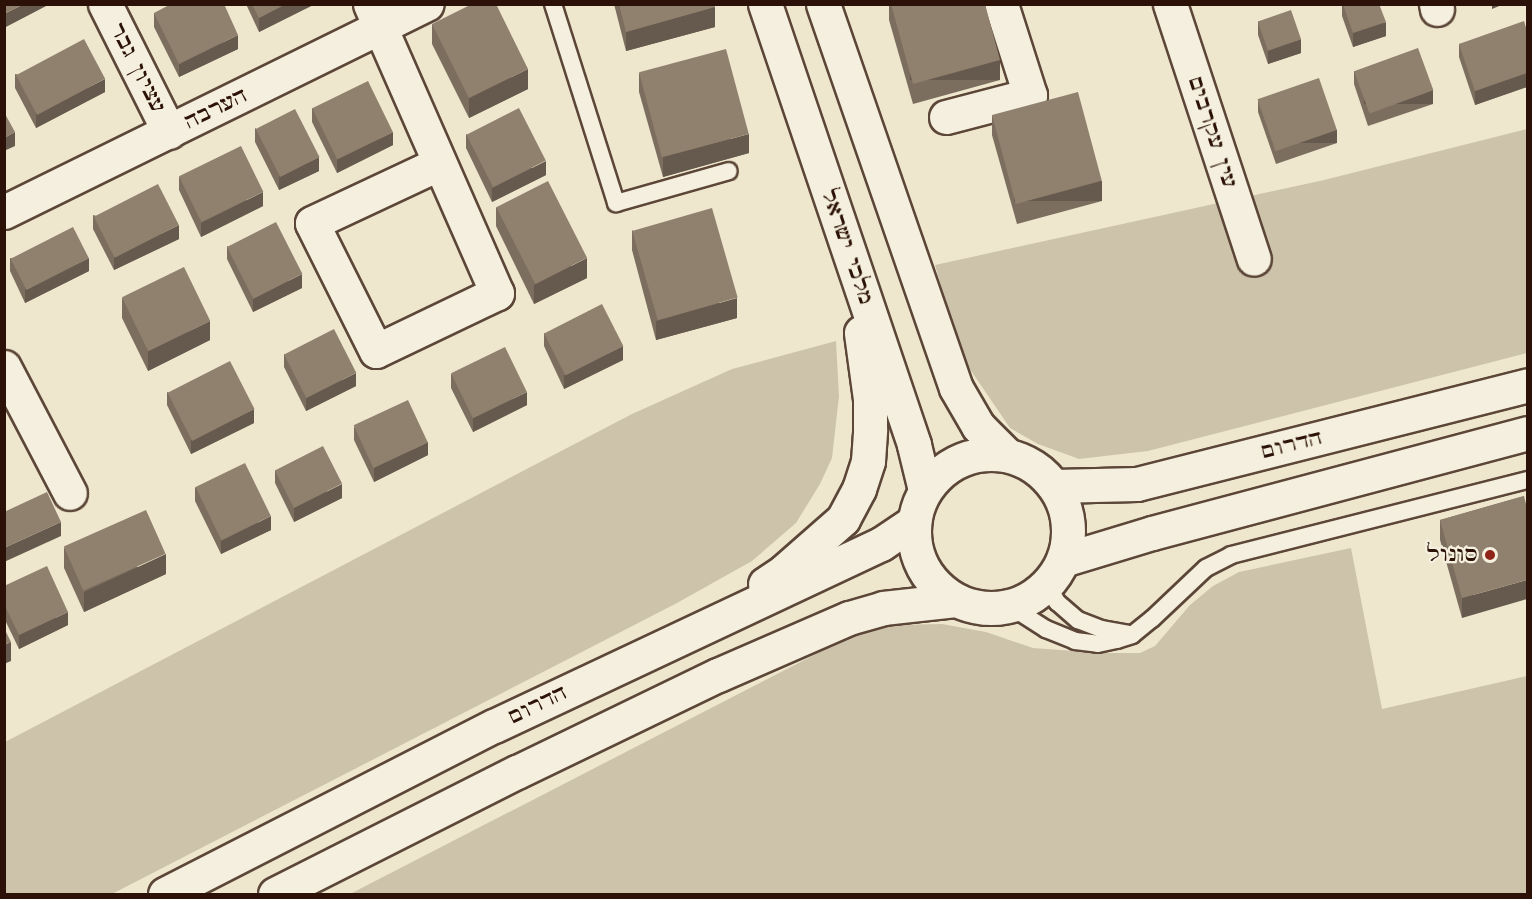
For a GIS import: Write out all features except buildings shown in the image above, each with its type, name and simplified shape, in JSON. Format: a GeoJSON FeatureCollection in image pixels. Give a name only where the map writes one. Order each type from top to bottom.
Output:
{"type":"FeatureCollection","features":[{"type":"Feature","properties":{"kind":"street","name":"עציון גבר"},"geometry":{"type":"LineString","coordinates":[[105,4],[169,132]]}},
{"type":"Feature","properties":{"kind":"street","name":"הערבה"},"geometry":{"type":"LineString","coordinates":[[4,212],[169,132],[375,16],[427,4]]}},
{"type":"Feature","properties":{"kind":"street","name":"מלכי ישראל"},"geometry":{"type":"LineString","coordinates":[[765,4],[914,445],[925,490]]}},
{"type":"Feature","properties":{"kind":"street"},"geometry":{"type":"LineString","coordinates":[[823,4],[956,388],[978,426],[1007,455]]}},
{"type":"Feature","properties":{"kind":"street"},"geometry":{"type":"LineString","coordinates":[[946,117],[1030,95],[1001,4]]}},
{"type":"Feature","properties":{"kind":"street","name":"עין עקרבים"},"geometry":{"type":"LineString","coordinates":[[1170,4],[1254,259]]}},
{"type":"Feature","properties":{"kind":"street"},"geometry":{"type":"LineString","coordinates":[[375,16],[438,164],[497,293],[376,351],[312,223],[438,164]]}},
{"type":"Feature","properties":{"kind":"street"},"geometry":{"type":"LineString","coordinates":[[697,629],[784,571],[820,541],[843,519],[859,489],[868,461],[870,399],[849,252]]}},
{"type":"Feature","properties":{"kind":"street"},"geometry":{"type":"LineString","coordinates":[[4,366],[70,493]]}},
{"type":"Feature","properties":{"kind":"street","name":"הדרום"},"geometry":{"type":"LineString","coordinates":[[1054,486],[1137,484],[1527,385]]}},
{"type":"Feature","properties":{"kind":"street"},"geometry":{"type":"LineString","coordinates":[[275,894],[676,695],[838,623],[883,608],[956,600],[992,608],[1010,606],[1024,601],[1055,572],[1152,533],[1527,433]]}},
{"type":"Feature","properties":{"kind":"street"},"geometry":{"type":"LineString","coordinates":[[956,600],[934,584],[926,573],[915,548],[914,522],[925,490],[937,476],[961,460],[988,454],[1007,455],[1033,466],[1054,486],[1066,514],[1068,530],[1055,572]]}},
{"type":"Feature","properties":{"kind":"street","name":"הדרום"},"geometry":{"type":"LineString","coordinates":[[165,894],[494,726],[697,629],[851,560],[914,522]]}},
{"type":"Feature","properties":{"kind":"lane"},"geometry":{"type":"LineString","coordinates":[[553,4],[616,203],[729,171]]}},
{"type":"Feature","properties":{"kind":"lane"},"geometry":{"type":"LineString","coordinates":[[1010,606],[1046,629],[1075,641],[1098,644],[1132,635],[1206,568],[1231,555],[1527,480]]}},
{"type":"Feature","properties":{"kind":"lane"},"geometry":{"type":"LineString","coordinates":[[1055,572],[1058,602],[1078,620],[1101,629],[1132,635]]}},
{"type":"Feature","properties":{"kind":"shaded area"},"geometry":{"type":"Polygon","coordinates":[[[1527,129],[1527,353],[1148,451],[1079,459],[1038,444],[1010,428],[961,356],[935,265],[1324,180],[1527,129]]]}},
{"type":"Feature","properties":{"kind":"shaded area"},"geometry":{"type":"Polygon","coordinates":[[[836,341],[839,396],[832,458],[820,484],[796,523],[752,561],[677,603],[112,894],[5,894],[5,742],[632,414],[732,369],[836,341]]]}},
{"type":"Feature","properties":{"kind":"shaded area"},"geometry":{"type":"Polygon","coordinates":[[[1351,548],[1382,709],[1527,676],[1527,894],[350,894],[818,653],[862,634],[891,625],[942,624],[986,632],[1033,648],[1140,653],[1155,646],[1190,605],[1213,586],[1239,572],[1351,548]]]}},
{"type":"Feature","properties":{"kind":"place","name":"סונול"},"geometry":{"type":"Point","coordinates":[1490,555]}}]}
